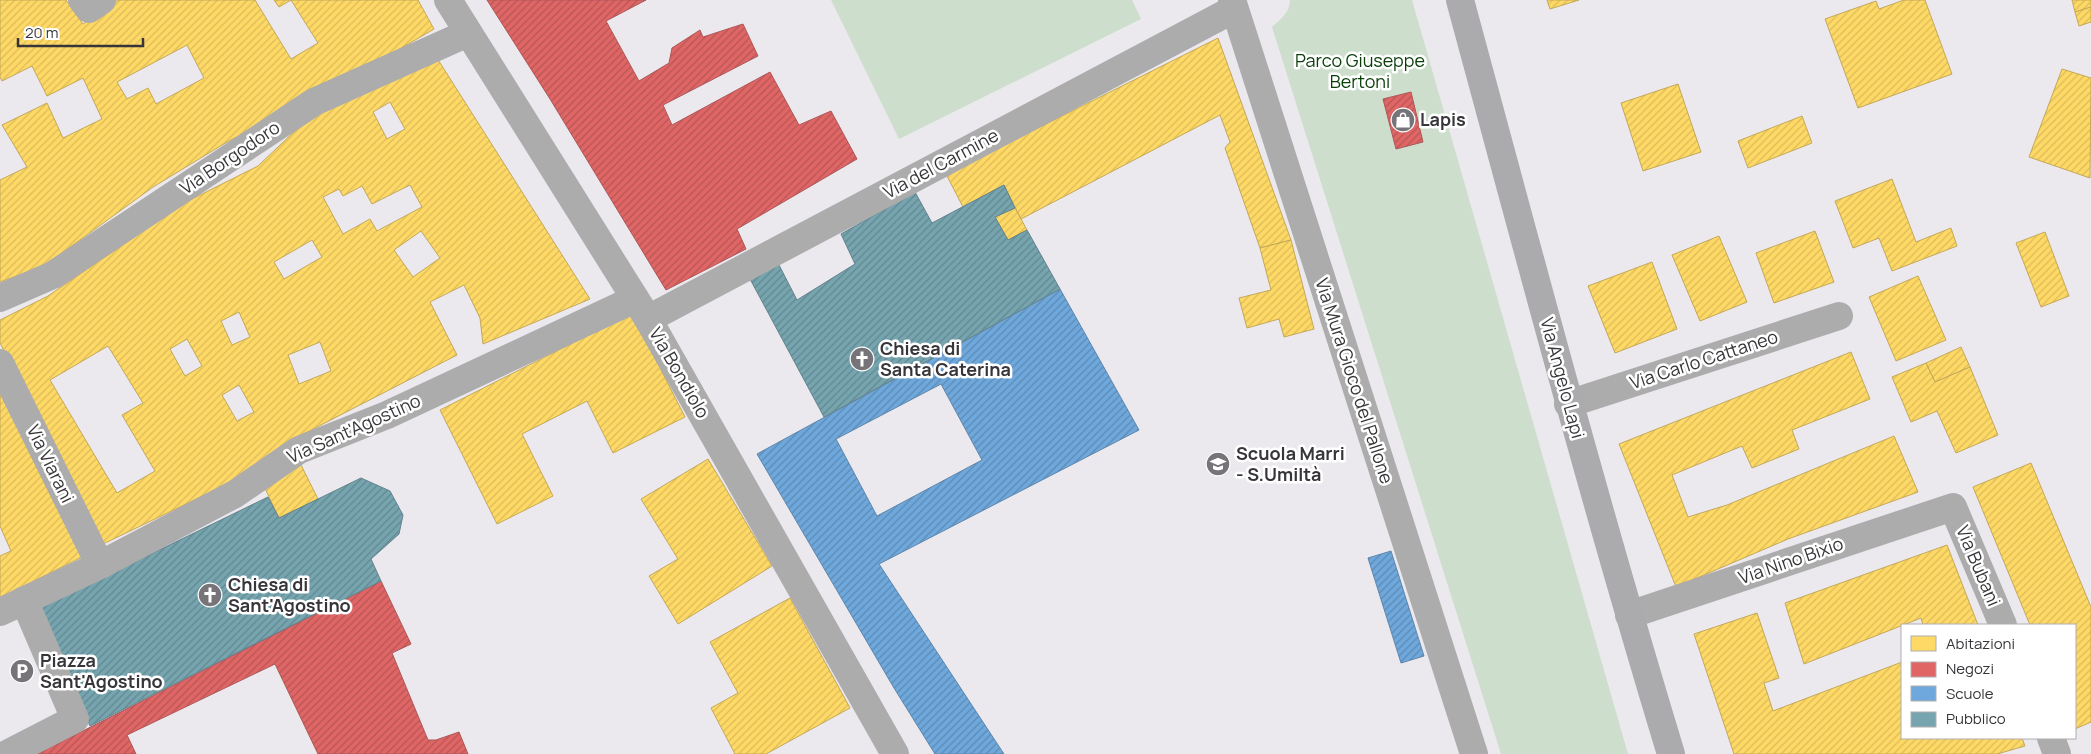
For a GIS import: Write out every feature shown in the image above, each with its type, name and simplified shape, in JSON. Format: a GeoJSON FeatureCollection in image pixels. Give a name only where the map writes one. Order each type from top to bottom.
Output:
{"type":"FeatureCollection","features":[{"type":"Feature","properties":{"kind":"street"},"geometry":{"type":"LineString","coordinates":[[82,0],[89,9],[102,0]]}},
{"type":"Feature","properties":{"kind":"street","name":"Via Bondiolo"},"geometry":{"type":"LineString","coordinates":[[448,0],[642,309],[895,754]]}},
{"type":"Feature","properties":{"kind":"street","name":"Via Angelo Lapi"},"geometry":{"type":"LineString","coordinates":[[1460,0],[1568,404],[1671,754]]}},
{"type":"Feature","properties":{"kind":"street","name":"Via del Carmine"},"geometry":{"type":"LineString","coordinates":[[642,309],[1233,4]]}},
{"type":"Feature","properties":{"kind":"street","name":"Via Mura Gioco del Pallone"},"geometry":{"type":"LineString","coordinates":[[1233,4],[1474,754]]}},
{"type":"Feature","properties":{"kind":"street","name":"Via Borgodoro"},"geometry":{"type":"LineString","coordinates":[[0,298],[53,275],[314,102],[468,33]]}},
{"type":"Feature","properties":{"kind":"street","name":"Via Sant'Agostino"},"geometry":{"type":"LineString","coordinates":[[0,612],[100,565],[235,494],[299,450],[642,309]]}},
{"type":"Feature","properties":{"kind":"street","name":"Via Carlo Cattaneo"},"geometry":{"type":"LineString","coordinates":[[1568,404],[1839,316]]}},
{"type":"Feature","properties":{"kind":"street","name":"Via Viarani"},"geometry":{"type":"LineString","coordinates":[[0,363],[100,565]]}},
{"type":"Feature","properties":{"kind":"street","name":"Via Nino Bixio"},"geometry":{"type":"LineString","coordinates":[[1629,616],[1953,507]]}},
{"type":"Feature","properties":{"kind":"street","name":"Via Bubani"},"geometry":{"type":"LineString","coordinates":[[1953,507],[2003,624]]}},
{"type":"Feature","properties":{"kind":"street"},"geometry":{"type":"LineString","coordinates":[[7,754],[75,719],[24,600]]}},
{"type":"Feature","properties":{"kind":"street"},"geometry":{"type":"LineString","coordinates":[[2050,739],[2057,754]]}},
{"type":"Feature","properties":{"kind":"green space"},"geometry":{"type":"Polygon","coordinates":[[[831,0],[1132,0],[1141,19],[899,139],[831,0]]]}},
{"type":"Feature","properties":{"kind":"green space","name":"Parco Giuseppe Bertoni"},"geometry":{"type":"Polygon","coordinates":[[[1290,0],[1412,0],[1628,754],[1501,754],[1272,27],[1287,12],[1290,0]]]}},
{"type":"Feature","properties":{"kind":"building: Abitazioni"},"geometry":{"type":"Polygon","coordinates":[[[0,0],[66,0],[83,24],[118,0],[255,0],[291,59],[318,43],[291,0],[418,0],[434,29],[350,78],[227,142],[153,187],[44,266],[0,282],[0,180],[27,167],[2,125],[47,103],[63,138],[102,119],[83,78],[47,96],[32,66],[2,81],[0,77],[0,0]],[[187,45],[117,82],[127,99],[148,88],[156,104],[204,78],[187,45]]]}},
{"type":"Feature","properties":{"kind":"building: Abitazioni"},"geometry":{"type":"Polygon","coordinates":[[[274,0],[291,0],[279,7],[274,0]]]}},
{"type":"Feature","properties":{"kind":"building: Abitazioni"},"geometry":{"type":"Polygon","coordinates":[[[1547,0],[1579,0],[1550,9],[1547,0]]]}},
{"type":"Feature","properties":{"kind":"building: Abitazioni"},"geometry":{"type":"Polygon","coordinates":[[[1904,0],[1925,0],[1952,74],[1858,108],[1825,19],[1876,1],[1879,9],[1904,0]]]}},
{"type":"Feature","properties":{"kind":"building: Abitazioni"},"geometry":{"type":"Polygon","coordinates":[[[2072,0],[2091,0],[2091,7],[2075,12],[2072,0]]]}},
{"type":"Feature","properties":{"kind":"building: Abitazioni"},"geometry":{"type":"Polygon","coordinates":[[[2091,7],[2091,22],[2079,26],[2075,12],[2091,7]]]}},
{"type":"Feature","properties":{"kind":"building: Abitazioni"},"geometry":{"type":"Polygon","coordinates":[[[1218,38],[1291,240],[1260,248],[1225,148],[1230,142],[1220,115],[1021,219],[1004,185],[963,207],[946,174],[1218,38]]]}},
{"type":"Feature","properties":{"kind":"building: Abitazioni"},"geometry":{"type":"Polygon","coordinates":[[[435,55],[590,299],[483,344],[480,318],[464,285],[430,302],[457,355],[282,445],[246,475],[101,545],[0,343],[0,320],[48,296],[184,203],[258,166],[321,106],[435,55]],[[390,102],[373,112],[387,139],[405,129],[390,102]],[[410,185],[372,204],[362,186],[343,196],[339,189],[323,197],[343,234],[370,219],[377,231],[422,207],[410,185]],[[421,231],[394,250],[413,277],[440,258],[421,231]],[[312,240],[274,262],[284,279],[322,257],[312,240]],[[239,312],[221,321],[232,345],[250,337],[239,312]],[[187,339],[170,349],[185,376],[202,366],[187,339]],[[320,342],[288,355],[299,384],[331,371],[320,342]],[[108,346],[50,380],[117,493],[155,471],[122,415],[143,403],[108,346]],[[239,385],[222,395],[237,421],[254,412],[239,385]]]}},
{"type":"Feature","properties":{"kind":"building: Abitazioni"},"geometry":{"type":"Polygon","coordinates":[[[2062,69],[2091,78],[2090,178],[2029,157],[2062,69]]]}},
{"type":"Feature","properties":{"kind":"building: Abitazioni"},"geometry":{"type":"Polygon","coordinates":[[[1678,84],[1701,152],[1643,171],[1621,103],[1678,84]]]}},
{"type":"Feature","properties":{"kind":"building: Abitazioni"},"geometry":{"type":"Polygon","coordinates":[[[1802,116],[1812,143],[1748,168],[1738,141],[1802,116]]]}},
{"type":"Feature","properties":{"kind":"building: Abitazioni"},"geometry":{"type":"Polygon","coordinates":[[[1892,179],[1916,242],[1951,228],[1957,246],[1892,271],[1879,238],[1853,248],[1835,201],[1892,179]]]}},
{"type":"Feature","properties":{"kind":"building: Abitazioni"},"geometry":{"type":"Polygon","coordinates":[[[1015,208],[1027,230],[1008,240],[995,217],[1015,208]]]}},
{"type":"Feature","properties":{"kind":"building: Abitazioni"},"geometry":{"type":"Polygon","coordinates":[[[1815,231],[1834,282],[1774,303],[1756,253],[1815,231]]]}},
{"type":"Feature","properties":{"kind":"building: Abitazioni"},"geometry":{"type":"Polygon","coordinates":[[[2045,232],[2069,296],[2041,307],[2016,243],[2045,232]]]}},
{"type":"Feature","properties":{"kind":"building: Abitazioni"},"geometry":{"type":"Polygon","coordinates":[[[1719,236],[1747,302],[1700,321],[1672,255],[1719,236]]]}},
{"type":"Feature","properties":{"kind":"building: Abitazioni"},"geometry":{"type":"Polygon","coordinates":[[[1291,240],[1314,329],[1284,337],[1279,319],[1247,328],[1239,298],[1271,290],[1260,248],[1291,240]]]}},
{"type":"Feature","properties":{"kind":"building: Abitazioni"},"geometry":{"type":"Polygon","coordinates":[[[1652,262],[1677,329],[1615,353],[1588,286],[1652,262]]]}},
{"type":"Feature","properties":{"kind":"building: Abitazioni"},"geometry":{"type":"Polygon","coordinates":[[[1918,276],[1946,340],[1896,361],[1869,297],[1918,276]]]}},
{"type":"Feature","properties":{"kind":"building: Abitazioni"},"geometry":{"type":"Polygon","coordinates":[[[632,313],[685,417],[613,453],[587,401],[522,434],[553,496],[497,524],[440,410],[632,313]]]}},
{"type":"Feature","properties":{"kind":"building: Abitazioni"},"geometry":{"type":"Polygon","coordinates":[[[1961,347],[1970,367],[1935,382],[1926,363],[1961,347]]]}},
{"type":"Feature","properties":{"kind":"building: Abitazioni"},"geometry":{"type":"Polygon","coordinates":[[[1851,352],[1870,399],[1792,430],[1799,449],[1752,468],[1742,446],[1672,475],[1688,517],[1727,505],[1894,436],[1918,492],[1788,539],[1676,587],[1619,444],[1851,352]]]}},
{"type":"Feature","properties":{"kind":"building: Abitazioni"},"geometry":{"type":"Polygon","coordinates":[[[1926,363],[1935,382],[1970,367],[1998,435],[1956,453],[1937,411],[1911,422],[1892,377],[1926,363]]]}},
{"type":"Feature","properties":{"kind":"building: Abitazioni"},"geometry":{"type":"Polygon","coordinates":[[[0,385],[82,557],[0,598],[0,556],[11,551],[0,526],[0,385]]]}},
{"type":"Feature","properties":{"kind":"building: Abitazioni"},"geometry":{"type":"Polygon","coordinates":[[[708,459],[772,566],[678,624],[649,576],[678,559],[641,499],[708,459]]]}},
{"type":"Feature","properties":{"kind":"building: Abitazioni"},"geometry":{"type":"Polygon","coordinates":[[[300,463],[318,499],[279,518],[262,482],[300,463]]]}},
{"type":"Feature","properties":{"kind":"building: Abitazioni"},"geometry":{"type":"Polygon","coordinates":[[[2031,463],[2091,607],[2091,722],[2076,729],[2076,624],[2030,624],[1973,487],[2031,463]]]}},
{"type":"Feature","properties":{"kind":"building: Abitazioni"},"geometry":{"type":"Polygon","coordinates":[[[1947,545],[1978,624],[1923,624],[1921,618],[1901,624],[1901,626],[1804,664],[1785,603],[1947,545]]]}},
{"type":"Feature","properties":{"kind":"building: Abitazioni"},"geometry":{"type":"Polygon","coordinates":[[[790,598],[850,708],[766,754],[735,754],[711,708],[738,693],[710,642],[790,598]]]}},
{"type":"Feature","properties":{"kind":"building: Abitazioni"},"geometry":{"type":"Polygon","coordinates":[[[1757,613],[1779,678],[1764,683],[1773,711],[1901,662],[1901,739],[2022,739],[2025,746],[1997,754],[1734,754],[1694,634],[1757,613]]]}},
{"type":"Feature","properties":{"kind":"building: Negozi"},"geometry":{"type":"Polygon","coordinates":[[[487,0],[646,0],[606,21],[639,81],[669,63],[672,48],[700,30],[703,37],[743,24],[758,56],[663,105],[672,125],[770,72],[799,125],[831,111],[857,159],[737,229],[746,249],[666,290],[550,99],[487,0]]]}},
{"type":"Feature","properties":{"kind":"building: Negozi","name":"Lapis"},"geometry":{"type":"Polygon","coordinates":[[[1411,92],[1423,142],[1396,149],[1383,99],[1411,92]]]}},
{"type":"Feature","properties":{"kind":"building: Negozi"},"geometry":{"type":"Polygon","coordinates":[[[381,581],[411,644],[392,653],[428,740],[436,740],[459,732],[468,754],[318,754],[275,664],[127,735],[136,754],[37,754],[381,581]]]}},
{"type":"Feature","properties":{"kind":"building: Scuole"},"geometry":{"type":"Polygon","coordinates":[[[1060,289],[1139,430],[879,564],[1004,754],[935,754],[894,688],[757,454],[1060,289]],[[941,384],[836,439],[877,516],[982,460],[941,384]]]}},
{"type":"Feature","properties":{"kind":"building: Scuole"},"geometry":{"type":"Polygon","coordinates":[[[1391,551],[1424,656],[1401,663],[1368,558],[1391,551]]]}},
{"type":"Feature","properties":{"kind":"building: Pubblico","name":"Chiesa di Santa Caterina"},"geometry":{"type":"Polygon","coordinates":[[[1004,185],[1015,208],[995,217],[1008,240],[1027,230],[1060,289],[824,417],[750,279],[779,265],[797,300],[855,264],[841,234],[915,192],[932,223],[1004,185]]]}},
{"type":"Feature","properties":{"kind":"building: Pubblico","name":"Chiesa di Sant'Agostino"},"geometry":{"type":"Polygon","coordinates":[[[361,478],[390,491],[403,515],[399,534],[371,559],[381,581],[90,726],[38,609],[268,497],[279,518],[361,478]]]}},
{"type":"Feature","properties":{"kind":"place","name":"Lapis"},"geometry":{"type":"Point","coordinates":[1403,120]}},
{"type":"Feature","properties":{"kind":"place","name":"Chiesa di Santa Caterina"},"geometry":{"type":"Point","coordinates":[862,359]}},
{"type":"Feature","properties":{"kind":"place","name":"Scuola Marri - S.Umiltà"},"geometry":{"type":"Point","coordinates":[1218,464]}},
{"type":"Feature","properties":{"kind":"place","name":"Chiesa di Sant'Agostino"},"geometry":{"type":"Point","coordinates":[210,595]}},
{"type":"Feature","properties":{"kind":"place","name":"Piazza Sant'Agostino"},"geometry":{"type":"Point","coordinates":[22,671]}}]}
